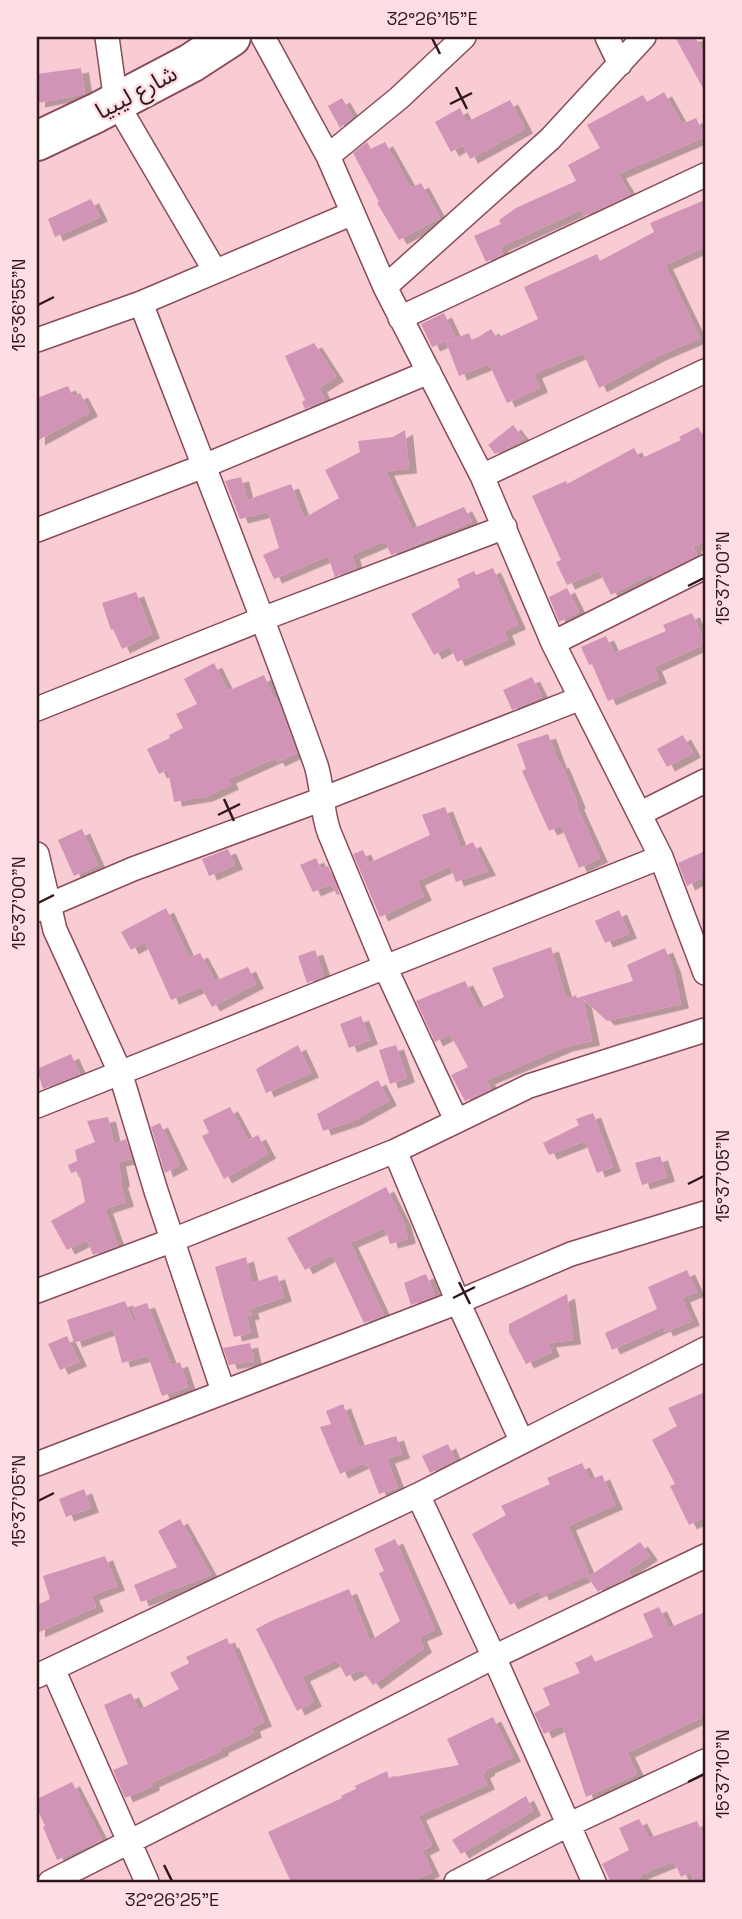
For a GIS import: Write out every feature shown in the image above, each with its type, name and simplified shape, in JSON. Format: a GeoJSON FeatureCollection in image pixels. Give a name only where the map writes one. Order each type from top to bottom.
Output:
{"type":"FeatureCollection","features":[{"type":"Feature","properties":{"kind":"highway","name":"شارع ليبيا"},"geometry":{"type":"LineString","coordinates":[[37,141],[191,63],[230,37]]}},
{"type":"Feature","properties":{"kind":"street"},"geometry":{"type":"LineString","coordinates":[[107,37],[116,102],[215,271]]}},
{"type":"Feature","properties":{"kind":"street"},"geometry":{"type":"LineString","coordinates":[[262,37],[328,156],[385,287],[482,476],[553,643],[661,857],[705,973]]}},
{"type":"Feature","properties":{"kind":"street"},"geometry":{"type":"LineString","coordinates":[[328,156],[399,98],[464,37]]}},
{"type":"Feature","properties":{"kind":"street"},"geometry":{"type":"LineString","coordinates":[[607,37],[620,64]]}},
{"type":"Feature","properties":{"kind":"street"},"geometry":{"type":"LineString","coordinates":[[385,287],[550,139],[644,37]]}},
{"type":"Feature","properties":{"kind":"street"},"geometry":{"type":"LineString","coordinates":[[400,318],[705,175]]}},
{"type":"Feature","properties":{"kind":"street"},"geometry":{"type":"LineString","coordinates":[[37,340],[141,303],[353,213]]}},
{"type":"Feature","properties":{"kind":"street"},"geometry":{"type":"LineString","coordinates":[[141,303],[317,769],[320,800],[329,832],[385,967],[456,1120]]}},
{"type":"Feature","properties":{"kind":"street"},"geometry":{"type":"LineString","coordinates":[[482,476],[705,371]]}},
{"type":"Feature","properties":{"kind":"street"},"geometry":{"type":"LineString","coordinates":[[37,530],[204,466],[429,372]]}},
{"type":"Feature","properties":{"kind":"street"},"geometry":{"type":"LineString","coordinates":[[37,709],[262,619],[505,527]]}},
{"type":"Feature","properties":{"kind":"street"},"geometry":{"type":"LineString","coordinates":[[553,643],[705,567]]}},
{"type":"Feature","properties":{"kind":"street"},"geometry":{"type":"LineString","coordinates":[[43,908],[132,869],[320,800],[581,698]]}},
{"type":"Feature","properties":{"kind":"street"},"geometry":{"type":"LineString","coordinates":[[641,814],[705,781]]}},
{"type":"Feature","properties":{"kind":"street"},"geometry":{"type":"LineString","coordinates":[[37,854],[44,879],[43,908],[120,1072],[223,1391]]}},
{"type":"Feature","properties":{"kind":"street"},"geometry":{"type":"LineString","coordinates":[[37,1106],[661,857]]}},
{"type":"Feature","properties":{"kind":"street"},"geometry":{"type":"LineString","coordinates":[[37,1291],[395,1151],[539,1083],[705,1030]]}},
{"type":"Feature","properties":{"kind":"street"},"geometry":{"type":"LineString","coordinates":[[395,1151],[458,1303],[522,1442]]}},
{"type":"Feature","properties":{"kind":"street"},"geometry":{"type":"LineString","coordinates":[[37,1464],[458,1303],[571,1254],[705,1213]]}},
{"type":"Feature","properties":{"kind":"street"},"geometry":{"type":"LineString","coordinates":[[147,1882],[130,1842],[45,1672],[418,1495],[705,1349]]}},
{"type":"Feature","properties":{"kind":"street"},"geometry":{"type":"LineString","coordinates":[[418,1495],[494,1657],[594,1882]]}},
{"type":"Feature","properties":{"kind":"street"},"geometry":{"type":"LineString","coordinates":[[50,1882],[494,1657],[705,1556]]}},
{"type":"Feature","properties":{"kind":"street"},"geometry":{"type":"LineString","coordinates":[[456,1882],[568,1825],[705,1761]]}},
{"type":"Feature","properties":{"kind":"building"},"geometry":{"type":"Polygon","coordinates":[[[675,37],[695,37],[705,56],[705,92],[675,37]]]}},
{"type":"Feature","properties":{"kind":"building"},"geometry":{"type":"Polygon","coordinates":[[[81,68],[85,94],[37,103],[37,74],[81,68]]]}},
{"type":"Feature","properties":{"kind":"building"},"geometry":{"type":"Polygon","coordinates":[[[664,92],[682,124],[696,118],[705,137],[618,174],[630,194],[624,198],[584,216],[581,210],[500,247],[503,254],[486,262],[474,236],[501,224],[499,220],[516,208],[576,181],[568,165],[600,148],[587,125],[643,95],[647,102],[664,92]]]}},
{"type":"Feature","properties":{"kind":"building"},"geometry":{"type":"Polygon","coordinates":[[[342,98],[353,117],[340,128],[328,106],[342,98]]]}},
{"type":"Feature","properties":{"kind":"building"},"geometry":{"type":"Polygon","coordinates":[[[510,100],[525,129],[470,159],[463,145],[451,152],[435,122],[460,108],[467,122],[510,100]]]}},
{"type":"Feature","properties":{"kind":"building"},"geometry":{"type":"Polygon","coordinates":[[[367,142],[371,149],[385,142],[411,188],[421,183],[440,218],[399,240],[377,203],[379,202],[353,153],[367,142]]]}},
{"type":"Feature","properties":{"kind":"building"},"geometry":{"type":"Polygon","coordinates":[[[91,199],[100,217],[55,237],[48,219],[91,199]]]}},
{"type":"Feature","properties":{"kind":"building"},"geometry":{"type":"Polygon","coordinates":[[[705,200],[705,247],[665,265],[700,338],[658,356],[599,388],[583,353],[534,374],[540,388],[507,403],[489,364],[459,376],[446,342],[469,333],[472,341],[491,329],[497,338],[538,319],[524,287],[597,254],[600,261],[654,232],[650,223],[705,200]]]}},
{"type":"Feature","properties":{"kind":"building"},"geometry":{"type":"Polygon","coordinates":[[[444,313],[455,337],[432,347],[421,324],[444,313]]]}},
{"type":"Feature","properties":{"kind":"building"},"geometry":{"type":"Polygon","coordinates":[[[314,343],[336,377],[319,388],[325,400],[305,409],[302,402],[305,400],[285,356],[314,343]]]}},
{"type":"Feature","properties":{"kind":"building"},"geometry":{"type":"Polygon","coordinates":[[[68,386],[73,397],[80,393],[90,412],[37,441],[37,398],[68,386]]]}},
{"type":"Feature","properties":{"kind":"building"},"geometry":{"type":"Polygon","coordinates":[[[513,425],[524,439],[495,454],[488,445],[513,425]]]}},
{"type":"Feature","properties":{"kind":"building"},"geometry":{"type":"Polygon","coordinates":[[[698,427],[705,439],[705,541],[693,547],[697,555],[653,578],[651,574],[611,595],[599,571],[567,585],[556,562],[561,560],[532,496],[566,481],[567,484],[634,448],[640,459],[681,440],[679,437],[698,427]]]}},
{"type":"Feature","properties":{"kind":"building"},"geometry":{"type":"Polygon","coordinates":[[[405,430],[409,469],[386,471],[412,529],[464,507],[472,522],[391,555],[385,541],[352,555],[356,568],[335,577],[328,556],[274,579],[263,555],[279,548],[268,512],[240,519],[225,481],[241,477],[247,500],[291,484],[304,518],[339,498],[325,470],[360,452],[358,441],[393,437],[405,430]]]}},
{"type":"Feature","properties":{"kind":"building"},"geometry":{"type":"Polygon","coordinates":[[[493,568],[518,625],[504,631],[508,640],[457,662],[450,646],[434,655],[411,614],[460,587],[457,579],[474,571],[476,575],[493,568]]]}},
{"type":"Feature","properties":{"kind":"building"},"geometry":{"type":"Polygon","coordinates":[[[567,588],[579,612],[559,622],[549,597],[567,588]]]}},
{"type":"Feature","properties":{"kind":"building"},"geometry":{"type":"Polygon","coordinates":[[[136,592],[152,634],[122,649],[113,629],[111,630],[102,603],[136,592]]]}},
{"type":"Feature","properties":{"kind":"building"},"geometry":{"type":"Polygon","coordinates":[[[692,613],[705,644],[654,667],[659,679],[608,701],[592,664],[589,665],[581,647],[606,636],[614,653],[666,631],[663,625],[692,613]]]}},
{"type":"Feature","properties":{"kind":"building"},"geometry":{"type":"Polygon","coordinates":[[[214,663],[228,691],[264,675],[274,699],[277,698],[297,753],[277,762],[275,758],[228,779],[231,785],[205,797],[174,802],[168,770],[159,774],[147,749],[183,728],[176,714],[197,704],[184,679],[214,663]]]}},
{"type":"Feature","properties":{"kind":"building"},"geometry":{"type":"Polygon","coordinates":[[[532,677],[542,697],[512,710],[503,690],[532,677]]]}},
{"type":"Feature","properties":{"kind":"building"},"geometry":{"type":"Polygon","coordinates":[[[548,734],[600,858],[579,868],[561,826],[549,831],[522,771],[526,769],[517,744],[548,734]]]}},
{"type":"Feature","properties":{"kind":"building"},"geometry":{"type":"Polygon","coordinates":[[[683,735],[693,753],[667,767],[657,749],[683,735]]]}},
{"type":"Feature","properties":{"kind":"building"},"geometry":{"type":"Polygon","coordinates":[[[445,807],[461,848],[473,842],[488,871],[456,882],[450,866],[417,881],[424,896],[380,917],[353,854],[363,850],[369,863],[430,835],[422,815],[445,807]]]}},
{"type":"Feature","properties":{"kind":"building"},"geometry":{"type":"Polygon","coordinates":[[[82,829],[98,865],[74,876],[58,840],[82,829]]]}},
{"type":"Feature","properties":{"kind":"building"},"geometry":{"type":"Polygon","coordinates":[[[228,849],[235,865],[209,876],[202,859],[228,849]]]}},
{"type":"Feature","properties":{"kind":"building"},"geometry":{"type":"Polygon","coordinates":[[[705,851],[705,876],[687,886],[678,863],[705,851]]]}},
{"type":"Feature","properties":{"kind":"building"},"geometry":{"type":"Polygon","coordinates":[[[316,858],[321,869],[328,866],[340,894],[337,895],[331,884],[313,892],[300,865],[316,858]]]}},
{"type":"Feature","properties":{"kind":"building"},"geometry":{"type":"Polygon","coordinates":[[[166,908],[189,958],[200,953],[215,981],[248,967],[256,984],[212,1007],[201,987],[171,1000],[145,942],[131,950],[121,932],[166,908]]]}},
{"type":"Feature","properties":{"kind":"building"},"geometry":{"type":"Polygon","coordinates":[[[619,910],[629,934],[605,943],[595,921],[619,910]]]}},
{"type":"Feature","properties":{"kind":"building"},"geometry":{"type":"Polygon","coordinates":[[[551,947],[566,999],[633,981],[627,965],[665,948],[673,968],[681,1004],[607,1021],[583,999],[592,1041],[565,1047],[487,1080],[491,1089],[465,1101],[451,1075],[468,1067],[450,1034],[435,1042],[416,1001],[465,981],[479,1009],[504,997],[492,968],[551,947]]]}},
{"type":"Feature","properties":{"kind":"building"},"geometry":{"type":"Polygon","coordinates":[[[315,950],[324,976],[307,983],[298,956],[315,950]]]}},
{"type":"Feature","properties":{"kind":"building"},"geometry":{"type":"Polygon","coordinates":[[[361,1016],[370,1040],[349,1048],[340,1024],[361,1016]]]}},
{"type":"Feature","properties":{"kind":"building"},"geometry":{"type":"Polygon","coordinates":[[[298,1045],[311,1073],[266,1093],[256,1069],[298,1045]]]}},
{"type":"Feature","properties":{"kind":"building"},"geometry":{"type":"Polygon","coordinates":[[[396,1045],[407,1078],[390,1084],[379,1050],[396,1045]]]}},
{"type":"Feature","properties":{"kind":"building"},"geometry":{"type":"Polygon","coordinates":[[[71,1054],[80,1074],[43,1089],[37,1069],[71,1054]]]}},
{"type":"Feature","properties":{"kind":"building"},"geometry":{"type":"Polygon","coordinates":[[[378,1080],[389,1101],[353,1121],[323,1131],[317,1114],[378,1080]]]}},
{"type":"Feature","properties":{"kind":"building"},"geometry":{"type":"Polygon","coordinates":[[[230,1107],[248,1140],[258,1135],[268,1154],[224,1179],[202,1136],[209,1133],[203,1120],[230,1107]]]}},
{"type":"Feature","properties":{"kind":"building"},"geometry":{"type":"Polygon","coordinates":[[[593,1113],[613,1167],[597,1173],[585,1141],[549,1155],[543,1143],[579,1125],[576,1119],[593,1113]]]}},
{"type":"Feature","properties":{"kind":"building"},"geometry":{"type":"Polygon","coordinates":[[[108,1117],[114,1144],[126,1139],[132,1159],[118,1162],[120,1183],[126,1202],[105,1209],[118,1246],[93,1255],[87,1240],[67,1250],[51,1221],[85,1202],[79,1171],[71,1173],[68,1165],[77,1161],[75,1150],[95,1142],[87,1121],[108,1117]]]}},
{"type":"Feature","properties":{"kind":"building"},"geometry":{"type":"Polygon","coordinates":[[[160,1123],[180,1165],[165,1173],[151,1127],[160,1123]]]}},
{"type":"Feature","properties":{"kind":"building"},"geometry":{"type":"Polygon","coordinates":[[[660,1156],[667,1177],[642,1185],[635,1163],[660,1156]]]}},
{"type":"Feature","properties":{"kind":"building"},"geometry":{"type":"Polygon","coordinates":[[[386,1187],[403,1221],[408,1239],[390,1244],[385,1228],[350,1243],[384,1315],[364,1323],[332,1255],[305,1270],[287,1238],[386,1187]]]}},
{"type":"Feature","properties":{"kind":"building"},"geometry":{"type":"Polygon","coordinates":[[[246,1257],[252,1283],[277,1275],[284,1297],[250,1309],[252,1315],[247,1316],[251,1333],[234,1337],[215,1267],[246,1257]]]}},
{"type":"Feature","properties":{"kind":"building"},"geometry":{"type":"Polygon","coordinates":[[[687,1270],[697,1292],[682,1298],[692,1321],[665,1332],[663,1327],[612,1350],[605,1333],[657,1309],[648,1287],[687,1270]]]}},
{"type":"Feature","properties":{"kind":"building"},"geometry":{"type":"Polygon","coordinates":[[[426,1274],[435,1296],[411,1305],[404,1283],[426,1274]]]}},
{"type":"Feature","properties":{"kind":"building"},"geometry":{"type":"Polygon","coordinates":[[[567,1294],[573,1340],[548,1343],[552,1352],[526,1364],[509,1332],[509,1324],[567,1294]]]}},
{"type":"Feature","properties":{"kind":"building"},"geometry":{"type":"Polygon","coordinates":[[[125,1301],[134,1323],[137,1322],[132,1308],[147,1303],[171,1365],[180,1362],[188,1387],[162,1396],[148,1356],[122,1363],[113,1329],[74,1343],[67,1320],[125,1301]]]}},
{"type":"Feature","properties":{"kind":"building"},"geometry":{"type":"Polygon","coordinates":[[[67,1336],[79,1362],[60,1370],[48,1344],[67,1336]]]}},
{"type":"Feature","properties":{"kind":"building"},"geometry":{"type":"Polygon","coordinates":[[[250,1343],[254,1361],[229,1365],[223,1348],[250,1343]]]}},
{"type":"Feature","properties":{"kind":"building"},"geometry":{"type":"Polygon","coordinates":[[[705,1392],[705,1517],[689,1525],[670,1486],[675,1484],[652,1440],[677,1426],[668,1408],[705,1392]]]}},
{"type":"Feature","properties":{"kind":"building"},"geometry":{"type":"Polygon","coordinates":[[[343,1404],[359,1447],[396,1436],[402,1454],[387,1459],[398,1488],[379,1494],[368,1465],[365,1466],[364,1463],[340,1474],[320,1427],[331,1424],[326,1411],[343,1404]]]}},
{"type":"Feature","properties":{"kind":"building"},"geometry":{"type":"Polygon","coordinates":[[[448,1444],[455,1460],[430,1473],[422,1456],[448,1444]]]}},
{"type":"Feature","properties":{"kind":"building"},"geometry":{"type":"Polygon","coordinates":[[[582,1463],[590,1480],[602,1475],[615,1505],[568,1526],[589,1575],[541,1596],[539,1591],[510,1605],[472,1534],[506,1515],[501,1506],[550,1484],[547,1478],[582,1463]]]}},
{"type":"Feature","properties":{"kind":"building"},"geometry":{"type":"Polygon","coordinates":[[[84,1489],[91,1508],[66,1517],[59,1499],[84,1489]]]}},
{"type":"Feature","properties":{"kind":"building"},"geometry":{"type":"Polygon","coordinates":[[[180,1519],[211,1575],[141,1602],[134,1585],[177,1567],[158,1531],[180,1519]]]}},
{"type":"Feature","properties":{"kind":"building"},"geometry":{"type":"Polygon","coordinates":[[[395,1539],[435,1630],[419,1637],[424,1648],[373,1685],[361,1669],[346,1677],[337,1660],[302,1677],[314,1702],[297,1711],[256,1629],[349,1589],[370,1641],[400,1621],[379,1573],[384,1571],[374,1549],[395,1539]]]}},
{"type":"Feature","properties":{"kind":"building"},"geometry":{"type":"Polygon","coordinates":[[[640,1542],[650,1556],[628,1571],[631,1576],[610,1586],[609,1584],[598,1592],[588,1577],[640,1542]]]}},
{"type":"Feature","properties":{"kind":"building"},"geometry":{"type":"Polygon","coordinates":[[[105,1556],[117,1586],[91,1596],[96,1607],[37,1633],[37,1605],[50,1599],[43,1576],[105,1556]]]}},
{"type":"Feature","properties":{"kind":"building"},"geometry":{"type":"Polygon","coordinates":[[[659,1607],[669,1628],[705,1612],[705,1716],[627,1753],[637,1774],[586,1797],[562,1725],[544,1734],[534,1713],[550,1705],[543,1688],[580,1673],[575,1663],[592,1655],[595,1662],[653,1637],[643,1614],[659,1607]]]}},
{"type":"Feature","properties":{"kind":"building"},"geometry":{"type":"Polygon","coordinates":[[[227,1638],[264,1722],[252,1727],[254,1733],[125,1798],[113,1770],[128,1764],[104,1705],[131,1693],[139,1710],[179,1689],[170,1673],[189,1663],[186,1657],[227,1638]]]}},
{"type":"Feature","properties":{"kind":"building"},"geometry":{"type":"Polygon","coordinates":[[[493,1717],[513,1757],[482,1774],[487,1785],[418,1816],[432,1846],[422,1851],[432,1872],[411,1882],[291,1882],[268,1832],[342,1798],[341,1796],[356,1789],[355,1786],[387,1771],[389,1778],[459,1765],[447,1739],[493,1717]]]}},
{"type":"Feature","properties":{"kind":"building"},"geometry":{"type":"Polygon","coordinates":[[[72,1782],[102,1840],[57,1860],[43,1827],[45,1826],[37,1808],[37,1799],[72,1782]]]}},
{"type":"Feature","properties":{"kind":"building"},"geometry":{"type":"Polygon","coordinates":[[[526,1796],[533,1811],[461,1854],[452,1840],[526,1796]]]}},
{"type":"Feature","properties":{"kind":"building"},"geometry":{"type":"Polygon","coordinates":[[[639,1819],[649,1838],[697,1821],[705,1839],[705,1882],[695,1882],[690,1872],[681,1877],[674,1861],[630,1882],[611,1882],[602,1864],[629,1850],[619,1828],[639,1819]]]}}]}
